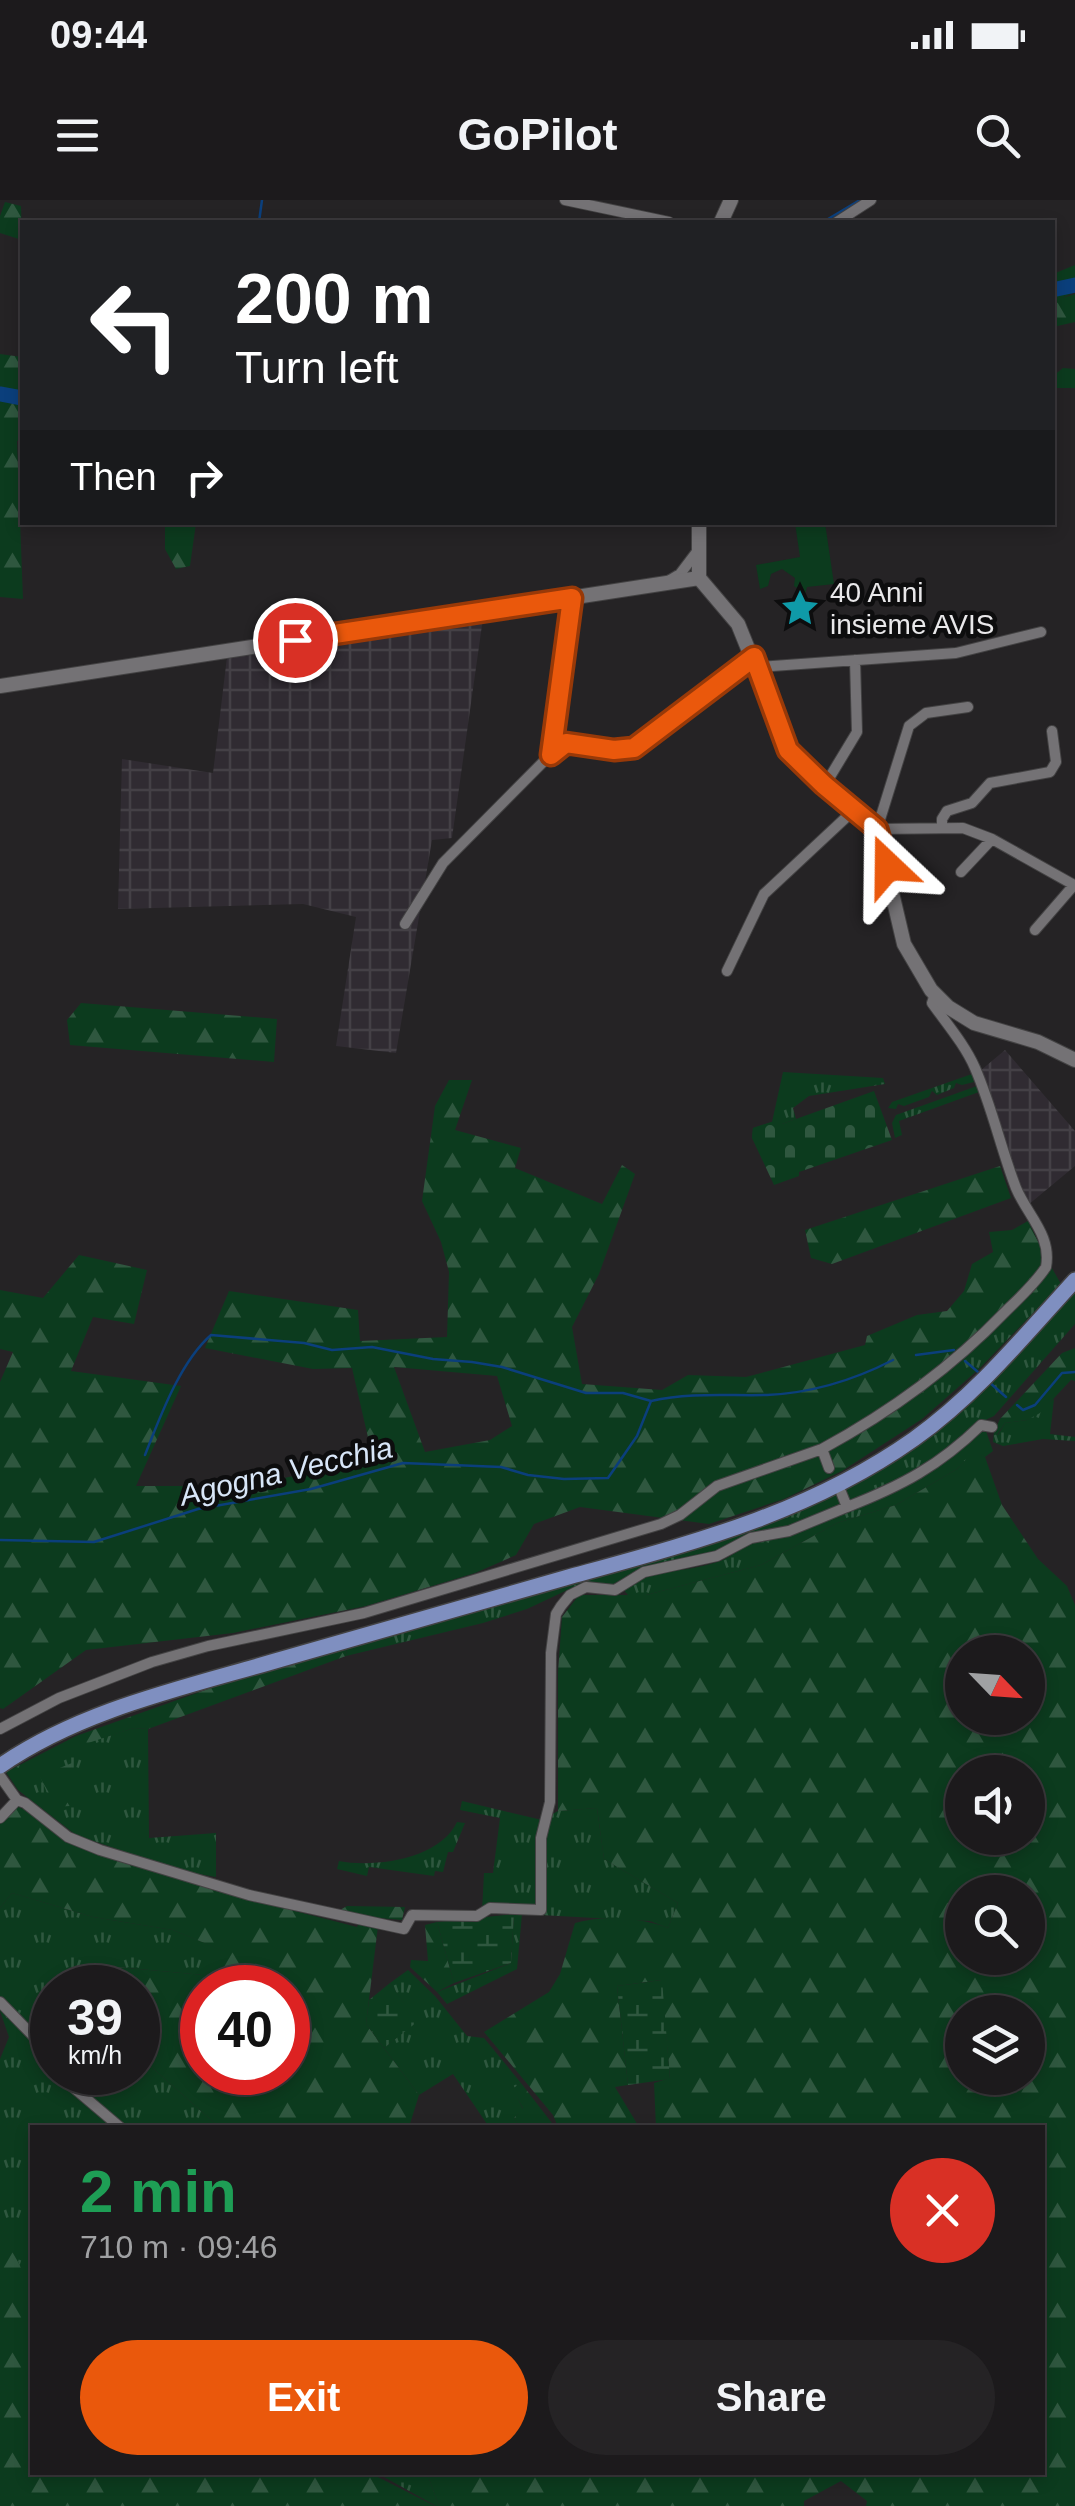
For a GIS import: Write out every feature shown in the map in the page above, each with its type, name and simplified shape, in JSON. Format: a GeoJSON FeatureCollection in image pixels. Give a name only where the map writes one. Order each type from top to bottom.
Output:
{"type":"FeatureCollection","features":[{"type":"Feature","properties":{"kind":"main road"},"geometry":{"type":"LineString","coordinates":[[2,1768],[103,1714],[728,1533],[833,1488],[914,1439],[975,1389],[1075,1280]]}},
{"type":"Feature","properties":{"kind":"street"},"geometry":{"type":"LineString","coordinates":[[565,200],[660,220]]}},
{"type":"Feature","properties":{"kind":"street"},"geometry":{"type":"LineString","coordinates":[[841,220],[872,200]]}},
{"type":"Feature","properties":{"kind":"street"},"geometry":{"type":"LineString","coordinates":[[699,525],[699,578],[738,624],[788,750],[877,829],[963,828],[992,839],[1074,884],[1035,930]]}},
{"type":"Feature","properties":{"kind":"street"},"geometry":{"type":"LineString","coordinates":[[665,582],[680,574],[699,548]]}},
{"type":"Feature","properties":{"kind":"street"},"geometry":{"type":"LineString","coordinates":[[0,686],[699,578]]}},
{"type":"Feature","properties":{"kind":"street"},"geometry":{"type":"LineString","coordinates":[[551,755],[572,598]]}},
{"type":"Feature","properties":{"kind":"street"},"geometry":{"type":"LineString","coordinates":[[404,924],[443,863],[566,743],[614,750],[634,748],[755,662],[956,653],[1041,632]]}},
{"type":"Feature","properties":{"kind":"street"},"geometry":{"type":"LineString","coordinates":[[824,785],[856,732],[855,660]]}},
{"type":"Feature","properties":{"kind":"street"},"geometry":{"type":"LineString","coordinates":[[968,706],[926,713],[909,726],[877,829],[904,944],[916,970],[935,994],[974,1023],[1038,1042],[1075,1060]]}},
{"type":"Feature","properties":{"kind":"street"},"geometry":{"type":"LineString","coordinates":[[942,828],[948,811],[972,803],[990,783],[1050,772],[1056,762],[1052,730]]}},
{"type":"Feature","properties":{"kind":"street"},"geometry":{"type":"LineString","coordinates":[[727,971],[764,894],[854,810]]}},
{"type":"Feature","properties":{"kind":"street"},"geometry":{"type":"LineString","coordinates":[[962,872],[992,839]]}},
{"type":"Feature","properties":{"kind":"street"},"geometry":{"type":"LineString","coordinates":[[0,1729],[59,1698],[152,1662],[364,1612],[661,1524],[680,1515],[717,1486],[822,1449],[919,1390],[974,1344],[1046,1267],[1048,1258],[1042,1230],[1018,1192],[985,1091],[968,1054],[932,1003],[935,994]]}},
{"type":"Feature","properties":{"kind":"street"},"geometry":{"type":"LineString","coordinates":[[2,1768],[17,1800],[68,1838],[312,1910],[404,1928],[412,1915],[477,1916],[490,1908],[541,1910],[541,1838],[550,1802],[551,1653],[556,1614],[570,1595],[586,1587],[615,1590],[644,1572],[717,1556],[751,1538],[789,1531],[922,1475],[981,1425],[992,1427]]}},
{"type":"Feature","properties":{"kind":"street"},"geometry":{"type":"LineString","coordinates":[[822,1449],[829,1468]]}},
{"type":"Feature","properties":{"kind":"street"},"geometry":{"type":"LineString","coordinates":[[841,1492],[847,1507]]}},
{"type":"Feature","properties":{"kind":"street"},"geometry":{"type":"LineString","coordinates":[[0,1818],[17,1800]]}},
{"type":"Feature","properties":{"kind":"street"},"geometry":{"type":"LineString","coordinates":[[0,2002],[30,2033]]}},
{"type":"Feature","properties":{"kind":"street"},"geometry":{"type":"LineString","coordinates":[[83,2095],[118,2125]]}},
{"type":"Feature","properties":{"kind":"shaded area"},"geometry":{"type":"Polygon","coordinates":[[[483,618],[452,838],[432,840],[396,1053],[336,1046],[356,917],[303,904],[118,909],[122,759],[213,773],[227,657],[483,618]]]}},
{"type":"Feature","properties":{"kind":"shaded area"},"geometry":{"type":"Polygon","coordinates":[[[1005,1050],[1075,1131],[1075,1166],[1022,1210],[974,1076],[1005,1050]]]}},
{"type":"Feature","properties":{"kind":"green space"},"geometry":{"type":"Polygon","coordinates":[[[5,202],[21,206],[20,239],[0,233],[5,202]]]}},
{"type":"Feature","properties":{"kind":"green space"},"geometry":{"type":"Polygon","coordinates":[[[1075,265],[1075,292],[1062,298],[1075,294],[1075,322],[1055,327],[1055,273],[1075,265]]]}},
{"type":"Feature","properties":{"kind":"green space"},"geometry":{"type":"Polygon","coordinates":[[[0,354],[20,357],[17,441],[23,599],[0,597],[0,354]]]}},
{"type":"Feature","properties":{"kind":"green space"},"geometry":{"type":"Polygon","coordinates":[[[1063,368],[1075,369],[1075,388],[1055,388],[1055,374],[1063,368]]]}},
{"type":"Feature","properties":{"kind":"green space"},"geometry":{"type":"Polygon","coordinates":[[[165,525],[196,525],[190,566],[176,569],[165,549],[165,525]]]}},
{"type":"Feature","properties":{"kind":"green space"},"geometry":{"type":"Polygon","coordinates":[[[795,525],[825,525],[834,584],[807,587],[801,598],[800,590],[794,586],[795,578],[782,569],[771,574],[768,586],[760,589],[756,565],[800,557],[795,525]]]}},
{"type":"Feature","properties":{"kind":"green space"},"geometry":{"type":"Polygon","coordinates":[[[81,1003],[277,1019],[274,1062],[70,1045],[67,1020],[81,1003]]]}},
{"type":"Feature","properties":{"kind":"green space"},"geometry":{"type":"Polygon","coordinates":[[[783,1072],[883,1078],[885,1084],[809,1096],[793,1108],[796,1119],[782,1124],[799,1176],[752,1138],[753,1128],[772,1122],[783,1072]]]}},
{"type":"Feature","properties":{"kind":"green space"},"geometry":{"type":"Polygon","coordinates":[[[972,1074],[974,1082],[956,1083],[954,1088],[937,1095],[932,1091],[929,1097],[904,1106],[898,1104],[896,1109],[888,1108],[892,1102],[972,1074]]]}},
{"type":"Feature","properties":{"kind":"green space"},"geometry":{"type":"Polygon","coordinates":[[[449,1080],[472,1080],[455,1130],[521,1148],[515,1168],[602,1204],[622,1165],[635,1174],[599,1274],[572,1327],[582,1384],[662,1390],[688,1375],[746,1377],[865,1345],[867,1336],[917,1315],[947,1311],[964,1291],[972,1264],[993,1252],[989,1232],[1012,1230],[1028,1221],[1045,1256],[1050,1284],[989,1325],[921,1384],[930,1412],[922,1419],[842,1471],[784,1499],[709,1524],[580,1507],[534,1524],[516,1555],[475,1573],[366,1606],[233,1633],[86,1650],[0,1708],[0,1382],[13,1352],[0,1349],[0,1290],[43,1298],[79,1255],[147,1270],[134,1324],[93,1317],[71,1371],[181,1386],[136,1486],[247,1486],[373,1459],[352,1368],[313,1369],[205,1348],[229,1291],[358,1310],[360,1341],[447,1337],[449,1272],[441,1242],[422,1201],[435,1106],[449,1080]],[[394,1367],[425,1452],[490,1440],[512,1426],[497,1376],[394,1367]]]}},
{"type":"Feature","properties":{"kind":"green space"},"geometry":{"type":"Polygon","coordinates":[[[977,1086],[979,1092],[899,1121],[902,1135],[895,1138],[892,1123],[896,1115],[977,1086]]]}},
{"type":"Feature","properties":{"kind":"green space"},"geometry":{"type":"Polygon","coordinates":[[[874,1091],[892,1140],[799,1172],[799,1176],[774,1185],[752,1138],[753,1128],[780,1119],[782,1124],[874,1091]]]}},
{"type":"Feature","properties":{"kind":"green space"},"geometry":{"type":"Polygon","coordinates":[[[1000,1166],[1011,1198],[832,1264],[811,1258],[805,1230],[1000,1166]]]}},
{"type":"Feature","properties":{"kind":"green space"},"geometry":{"type":"Polygon","coordinates":[[[1045,1256],[1061,1284],[979,1369],[930,1412],[920,1384],[1045,1256]]]}},
{"type":"Feature","properties":{"kind":"green space"},"geometry":{"type":"Polygon","coordinates":[[[1075,1291],[1075,1324],[994,1416],[918,1471],[851,1502],[845,1490],[905,1453],[1075,1291]]]}},
{"type":"Feature","properties":{"kind":"green space"},"geometry":{"type":"Polygon","coordinates":[[[1075,1348],[1075,1381],[1071,1380],[1040,1413],[1027,1420],[1005,1423],[997,1435],[994,1432],[1000,1419],[1062,1353],[1075,1348]]]}},
{"type":"Feature","properties":{"kind":"green space"},"geometry":{"type":"Polygon","coordinates":[[[1054,1399],[1050,1434],[1075,1437],[1075,1441],[1043,1439],[1003,1446],[993,1442],[994,1432],[998,1435],[1005,1423],[1027,1420],[1054,1399]]]}},
{"type":"Feature","properties":{"kind":"green space"},"geometry":{"type":"Polygon","coordinates":[[[986,1431],[993,1451],[985,1457],[974,1452],[957,1469],[896,1505],[837,1523],[761,1565],[646,1595],[628,1595],[623,1589],[647,1577],[722,1560],[757,1540],[876,1499],[931,1472],[986,1431]]]}},
{"type":"Feature","properties":{"kind":"green space"},"geometry":{"type":"Polygon","coordinates":[[[974,1451],[985,1457],[1002,1505],[1038,1559],[1067,1586],[1075,1605],[1075,2506],[866,2506],[867,2501],[841,2481],[804,2501],[804,2506],[439,2506],[428,2475],[1045,2475],[1045,2125],[656,2125],[654,2083],[670,2078],[661,1980],[617,1986],[628,2085],[615,2087],[638,2125],[557,2125],[484,2032],[549,1992],[560,1974],[575,1923],[622,1918],[668,1928],[678,1903],[604,1859],[597,1808],[558,1811],[562,1617],[579,1595],[646,1595],[761,1565],[837,1523],[896,1505],[957,1469],[974,1451]]]}},
{"type":"Feature","properties":{"kind":"green space"},"geometry":{"type":"Polygon","coordinates":[[[837,1491],[842,1506],[713,1554],[640,1569],[613,1584],[578,1585],[527,1609],[483,1623],[346,1656],[347,1648],[660,1555],[701,1548],[837,1491]]]}},
{"type":"Feature","properties":{"kind":"green space"},"geometry":{"type":"Polygon","coordinates":[[[347,1648],[346,1656],[148,1729],[134,1728],[82,1745],[76,1736],[225,1683],[347,1648]]]}},
{"type":"Feature","properties":{"kind":"green space"},"geometry":{"type":"Polygon","coordinates":[[[134,1728],[148,1729],[149,1838],[216,1833],[216,1877],[181,1871],[76,1835],[18,1790],[6,1772],[76,1736],[82,1744],[134,1728]]]}},
{"type":"Feature","properties":{"kind":"green space"},"geometry":{"type":"Polygon","coordinates":[[[72,1763],[70,1806],[53,1807],[40,1776],[72,1763]]]}},
{"type":"Feature","properties":{"kind":"green space"},"geometry":{"type":"Polygon","coordinates":[[[462,1801],[542,1820],[558,1811],[597,1808],[604,1859],[678,1903],[668,1928],[650,1921],[522,1914],[517,1969],[447,2004],[437,1992],[511,1963],[514,1914],[482,1911],[484,1873],[493,1873],[500,1818],[460,1810],[462,1801]]]}},
{"type":"Feature","properties":{"kind":"green space"},"geometry":{"type":"Polygon","coordinates":[[[18,1807],[69,1839],[286,1909],[357,1927],[360,1920],[340,1910],[347,1906],[405,1907],[402,1920],[379,1918],[366,2024],[419,2095],[410,2125],[217,2125],[183,2095],[310,2095],[310,1965],[212,1965],[224,1951],[173,1930],[93,1917],[12,1893],[0,1908],[0,1824],[18,1807]]]}},
{"type":"Feature","properties":{"kind":"green space"},"geometry":{"type":"Polygon","coordinates":[[[457,1822],[465,1823],[453,1852],[448,1852],[443,1872],[435,1871],[434,1876],[369,1867],[367,1876],[337,1869],[339,1861],[370,1863],[422,1852],[449,1835],[457,1822]]]}},
{"type":"Feature","properties":{"kind":"green space"},"geometry":{"type":"Polygon","coordinates":[[[12,1893],[93,1917],[173,1930],[225,1951],[213,1965],[180,1965],[180,1973],[160,1971],[160,1965],[30,1965],[30,2095],[160,2095],[160,2075],[217,2125],[30,2125],[30,2289],[0,2223],[0,2059],[9,2037],[0,2011],[0,1908],[12,1893]]]}},
{"type":"Feature","properties":{"kind":"green space"},"geometry":{"type":"Polygon","coordinates":[[[514,1914],[511,1963],[454,1983],[437,1922],[514,1914]]]}},
{"type":"Feature","properties":{"kind":"green space"},"geometry":{"type":"Polygon","coordinates":[[[437,1922],[454,1983],[437,1992],[410,1967],[411,1960],[428,1961],[425,1925],[437,1922]]]}},
{"type":"Feature","properties":{"kind":"green space"},"geometry":{"type":"Polygon","coordinates":[[[408,1970],[467,2036],[484,2038],[521,2083],[513,2089],[523,2109],[514,2118],[519,2125],[488,2125],[453,2074],[419,2095],[384,2048],[416,2022],[390,1983],[408,1970]]]}},
{"type":"Feature","properties":{"kind":"green space"},"geometry":{"type":"Polygon","coordinates":[[[160,1971],[180,1973],[180,2092],[160,2075],[160,1971]]]}},
{"type":"Feature","properties":{"kind":"green space"},"geometry":{"type":"Polygon","coordinates":[[[662,1980],[670,2079],[628,2085],[617,1986],[662,1980]]]}},
{"type":"Feature","properties":{"kind":"green space"},"geometry":{"type":"Polygon","coordinates":[[[390,1983],[417,2022],[384,2048],[366,2024],[369,2000],[390,1983]]]}},
{"type":"Feature","properties":{"kind":"green space"},"geometry":{"type":"Polygon","coordinates":[[[521,2083],[553,2125],[519,2125],[514,2118],[523,2108],[512,2089],[521,2083]]]}},
{"type":"Feature","properties":{"kind":"green space"},"geometry":{"type":"Polygon","coordinates":[[[0,2222],[30,2288],[30,2475],[374,2475],[435,2506],[0,2506],[0,2222]]]}},
{"type":"Feature","properties":{"kind":"green space"},"geometry":{"type":"Polygon","coordinates":[[[381,2475],[428,2475],[436,2506],[381,2475]]]}},
{"type":"Feature","properties":{"kind":"waterway"},"geometry":{"type":"LineString","coordinates":[[259,220],[262,200]]}},
{"type":"Feature","properties":{"kind":"waterway"},"geometry":{"type":"LineString","coordinates":[[826,220],[860,200]]}},
{"type":"Feature","properties":{"kind":"waterway"},"geometry":{"type":"LineString","coordinates":[[1055,289],[1075,285]]}},
{"type":"Feature","properties":{"kind":"waterway"},"geometry":{"type":"LineString","coordinates":[[0,394],[20,398]]}},
{"type":"Feature","properties":{"kind":"waterway"},"geometry":{"type":"LineString","coordinates":[[145,1455],[180,1375],[211,1335],[304,1343],[332,1350],[372,1347],[502,1367],[586,1393],[623,1393],[651,1401]]}},
{"type":"Feature","properties":{"kind":"waterway","name":"Agogna Vecchia"},"geometry":{"type":"LineString","coordinates":[[916,1355],[954,1350]]}},
{"type":"Feature","properties":{"kind":"waterway","name":"Agogna Vecchia"},"geometry":{"type":"LineString","coordinates":[[0,1540],[94,1542],[198,1509],[311,1489],[403,1463],[501,1467],[564,1479],[608,1478],[637,1436],[651,1401],[695,1395],[800,1392],[863,1374],[893,1360]]}},
{"type":"Feature","properties":{"kind":"waterway","name":"Agogna Vecchia"},"geometry":{"type":"LineString","coordinates":[[965,1361],[978,1372]]}},
{"type":"Feature","properties":{"kind":"waterway","name":"Agogna Vecchia"},"geometry":{"type":"LineString","coordinates":[[1017,1405],[1023,1410],[1035,1405],[1062,1373],[1075,1372]]}},
{"type":"Feature","properties":{"kind":"waterway","name":"Agogna Vecchia"},"geometry":{"type":"LineString","coordinates":[[989,1382],[1006,1397]]}},
{"type":"Feature","properties":{"kind":"place","name":"40 Anni insieme AVIS"},"geometry":{"type":"Point","coordinates":[800,608]}},
{"type":"Feature","properties":{"kind":"route"},"geometry":{"type":"LineString","coordinates":[[295,640],[572,598],[560,665],[551,755],[566,743],[614,750],[634,748],[754,657],[788,750],[877,829],[888,866]]}}]}
